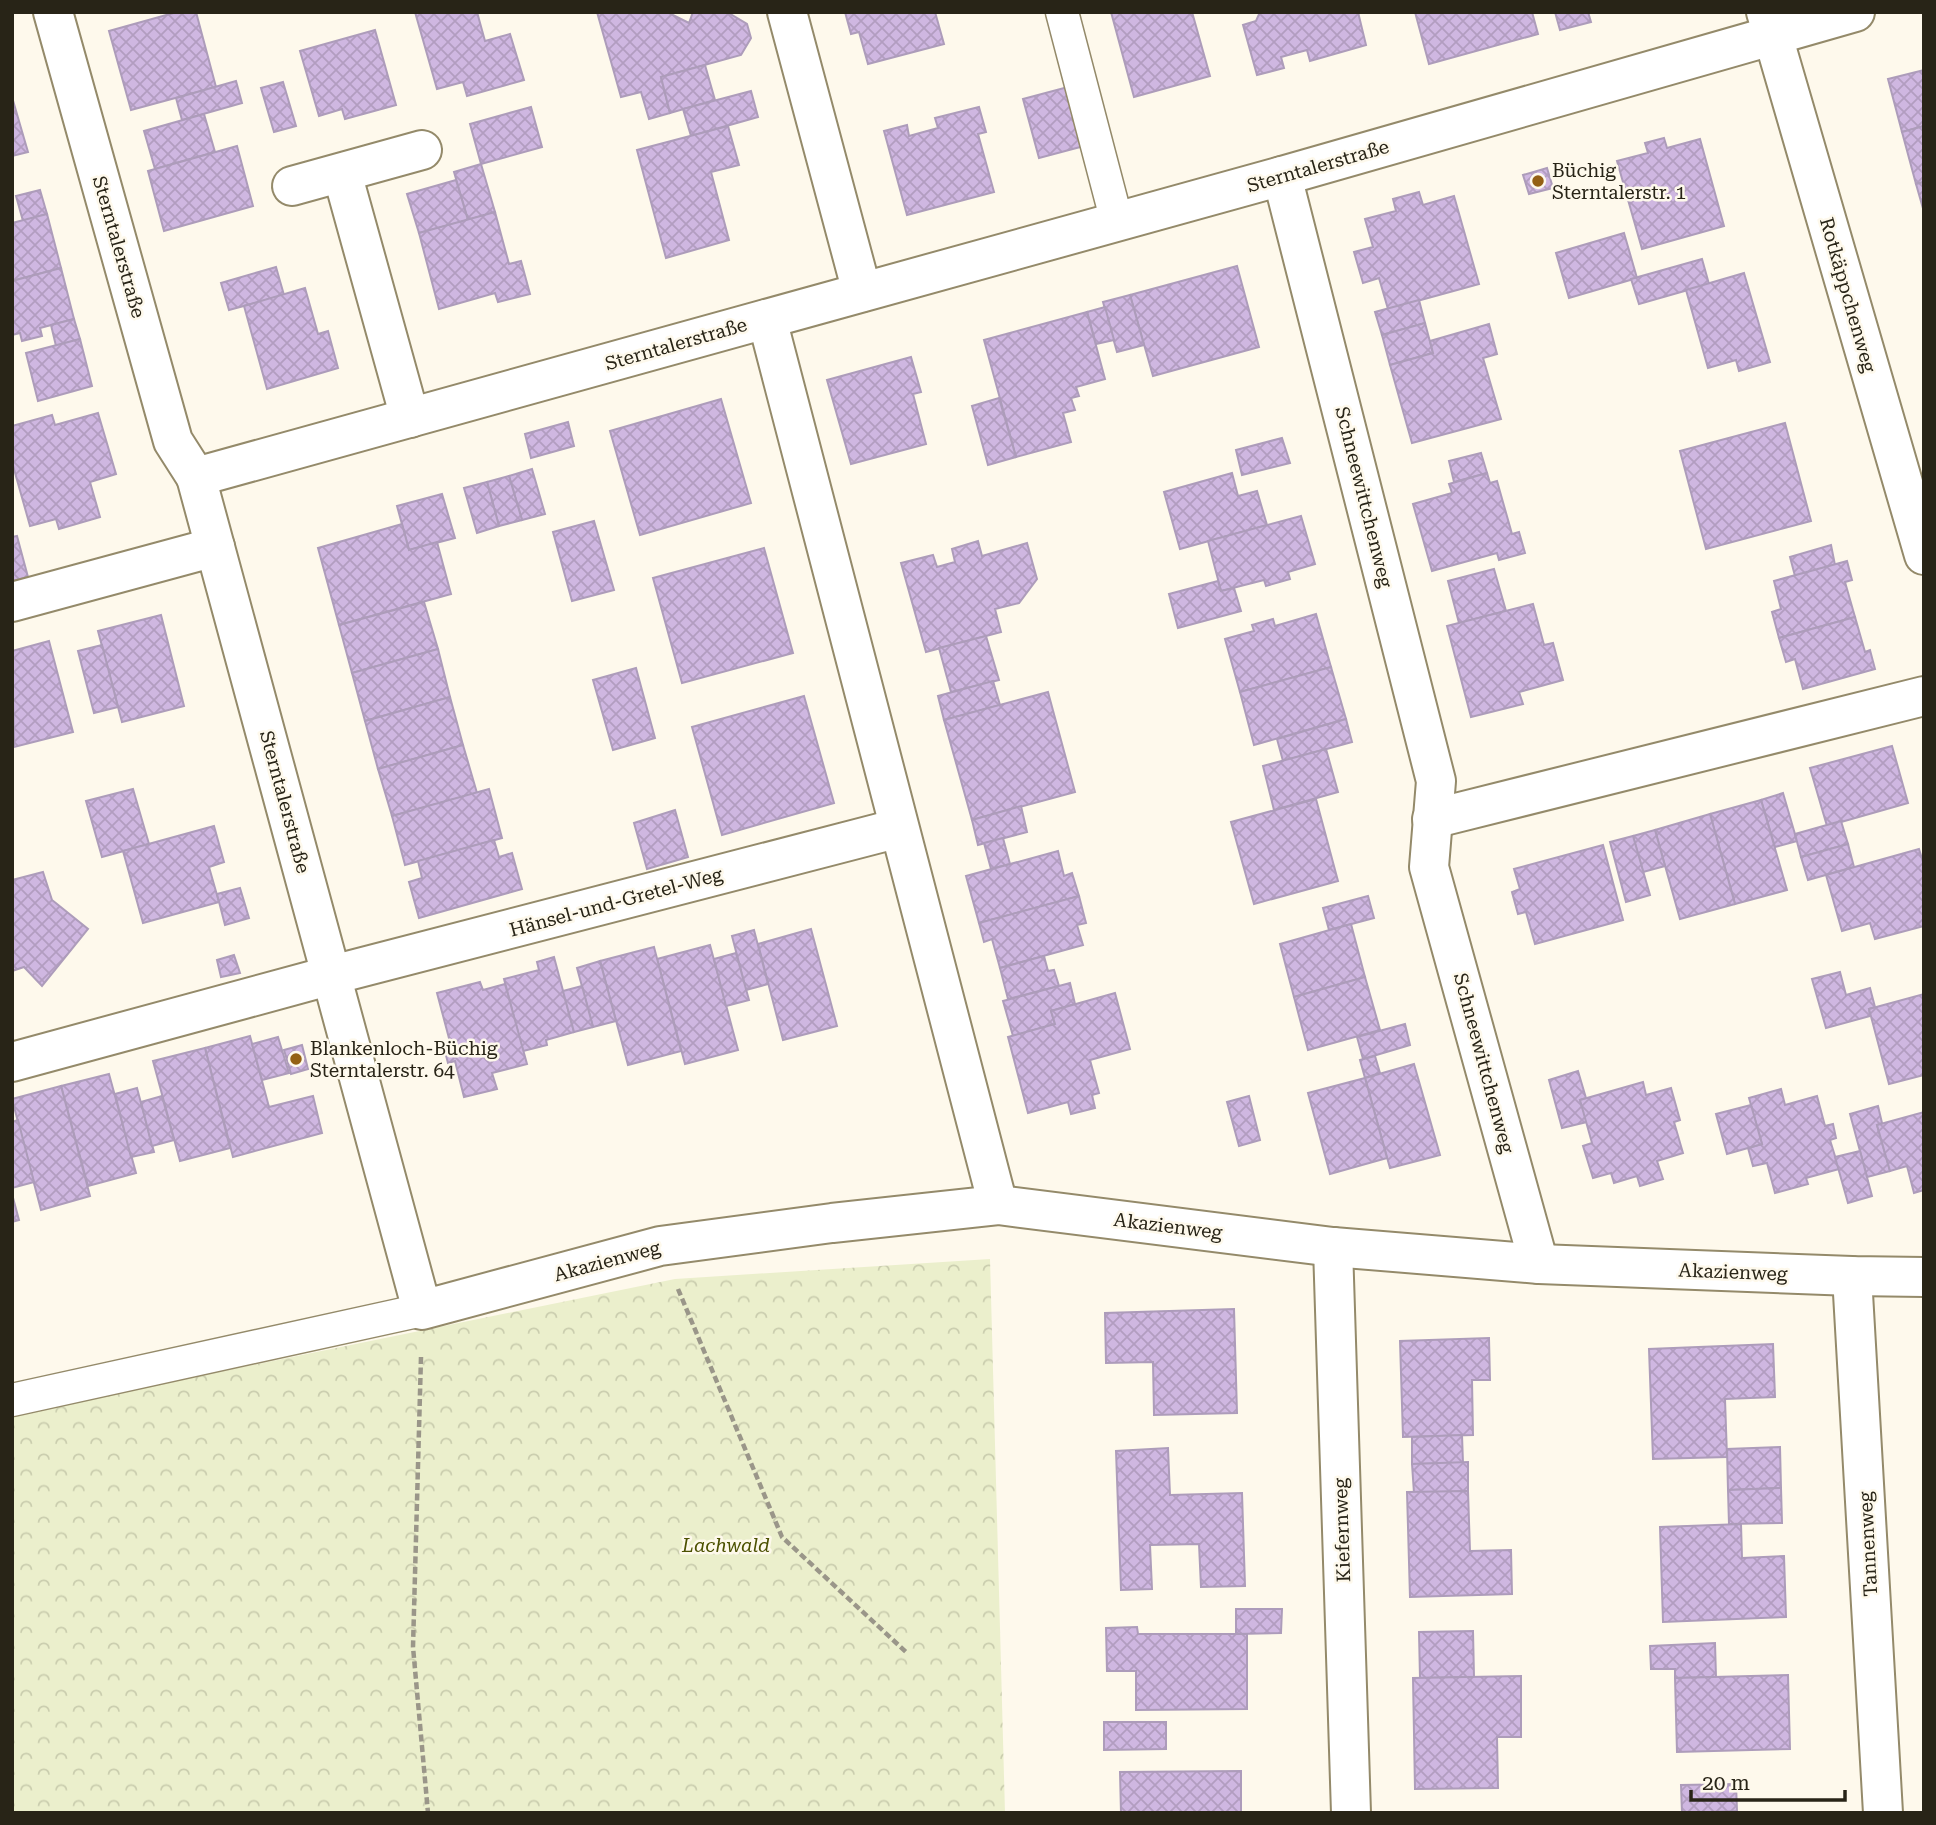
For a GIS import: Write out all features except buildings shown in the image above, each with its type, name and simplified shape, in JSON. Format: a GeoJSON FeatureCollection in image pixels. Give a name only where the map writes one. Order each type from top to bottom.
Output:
{"type":"FeatureCollection","features":[{"type":"Feature","properties":{"kind":"street","name":"Sterntalerstraße"},"geometry":{"type":"LineString","coordinates":[[53,12],[173,441],[196,477],[422,1310]]}},
{"type":"Feature","properties":{"kind":"street"},"geometry":{"type":"LineString","coordinates":[[787,12],[862,292]]}},
{"type":"Feature","properties":{"kind":"street","name":"Sterntalerstraße"},"geometry":{"type":"LineString","coordinates":[[196,477],[1282,176],[1769,24],[1855,12]]}},
{"type":"Feature","properties":{"kind":"street","name":"Rotkäppchenweg"},"geometry":{"type":"LineString","coordinates":[[1769,24],[1924,555]]}},
{"type":"Feature","properties":{"kind":"street"},"geometry":{"type":"LineString","coordinates":[[292,187],[422,150]]}},
{"type":"Feature","properties":{"kind":"street"},"geometry":{"type":"LineString","coordinates":[[342,173],[410,418]]}},
{"type":"Feature","properties":{"kind":"street","name":"Schneewittchenweg"},"geometry":{"type":"LineString","coordinates":[[1282,176],[1436,781],[1429,867],[1539,1264]]}},
{"type":"Feature","properties":{"kind":"street"},"geometry":{"type":"LineString","coordinates":[[767,319],[998,1205]]}},
{"type":"Feature","properties":{"kind":"street"},"geometry":{"type":"LineString","coordinates":[[12,602],[215,547]]}},
{"type":"Feature","properties":{"kind":"street"},"geometry":{"type":"LineString","coordinates":[[1432,819],[1924,696]]}},
{"type":"Feature","properties":{"kind":"street","name":"Hänsel-und-Gretel-Weg"},"geometry":{"type":"LineString","coordinates":[[332,975],[899,828]]}},
{"type":"Feature","properties":{"kind":"street"},"geometry":{"type":"LineString","coordinates":[[12,1062],[332,975]]}},
{"type":"Feature","properties":{"kind":"street","name":"Akazienweg"},"geometry":{"type":"LineString","coordinates":[[422,1310],[660,1246],[831,1223],[998,1205],[1333,1247],[1539,1264],[1924,1277]]}},
{"type":"Feature","properties":{"kind":"street","name":"Kiefernweg"},"geometry":{"type":"LineString","coordinates":[[1333,1247],[1351,1813]]}},
{"type":"Feature","properties":{"kind":"street","name":"Tannenweg"},"geometry":{"type":"LineString","coordinates":[[1852,1276],[1884,1813]]}},
{"type":"Feature","properties":{"kind":"lane"},"geometry":{"type":"LineString","coordinates":[[1062,12],[1117,222]]}},
{"type":"Feature","properties":{"kind":"lane"},"geometry":{"type":"LineString","coordinates":[[12,1400],[422,1310]]}},
{"type":"Feature","properties":{"kind":"path"},"geometry":{"type":"LineString","coordinates":[[660,1246],[782,1537],[906,1652]]}},
{"type":"Feature","properties":{"kind":"path"},"geometry":{"type":"LineString","coordinates":[[422,1310],[413,1647],[428,1813]]}},
{"type":"Feature","properties":{"kind":"green space","name":"Lachwald"},"geometry":{"type":"Polygon","coordinates":[[[990,1259],[1005,1813],[12,1813],[12,1414],[675,1279],[990,1259]]]}},
{"type":"Feature","properties":{"kind":"place","name":"Büchig Sterntalerstr. 1"},"geometry":{"type":"Point","coordinates":[1538,181]}},
{"type":"Feature","properties":{"kind":"place","name":"Blankenloch-Büchig Sterntalerstr. 64"},"geometry":{"type":"Point","coordinates":[296,1059]}}]}
